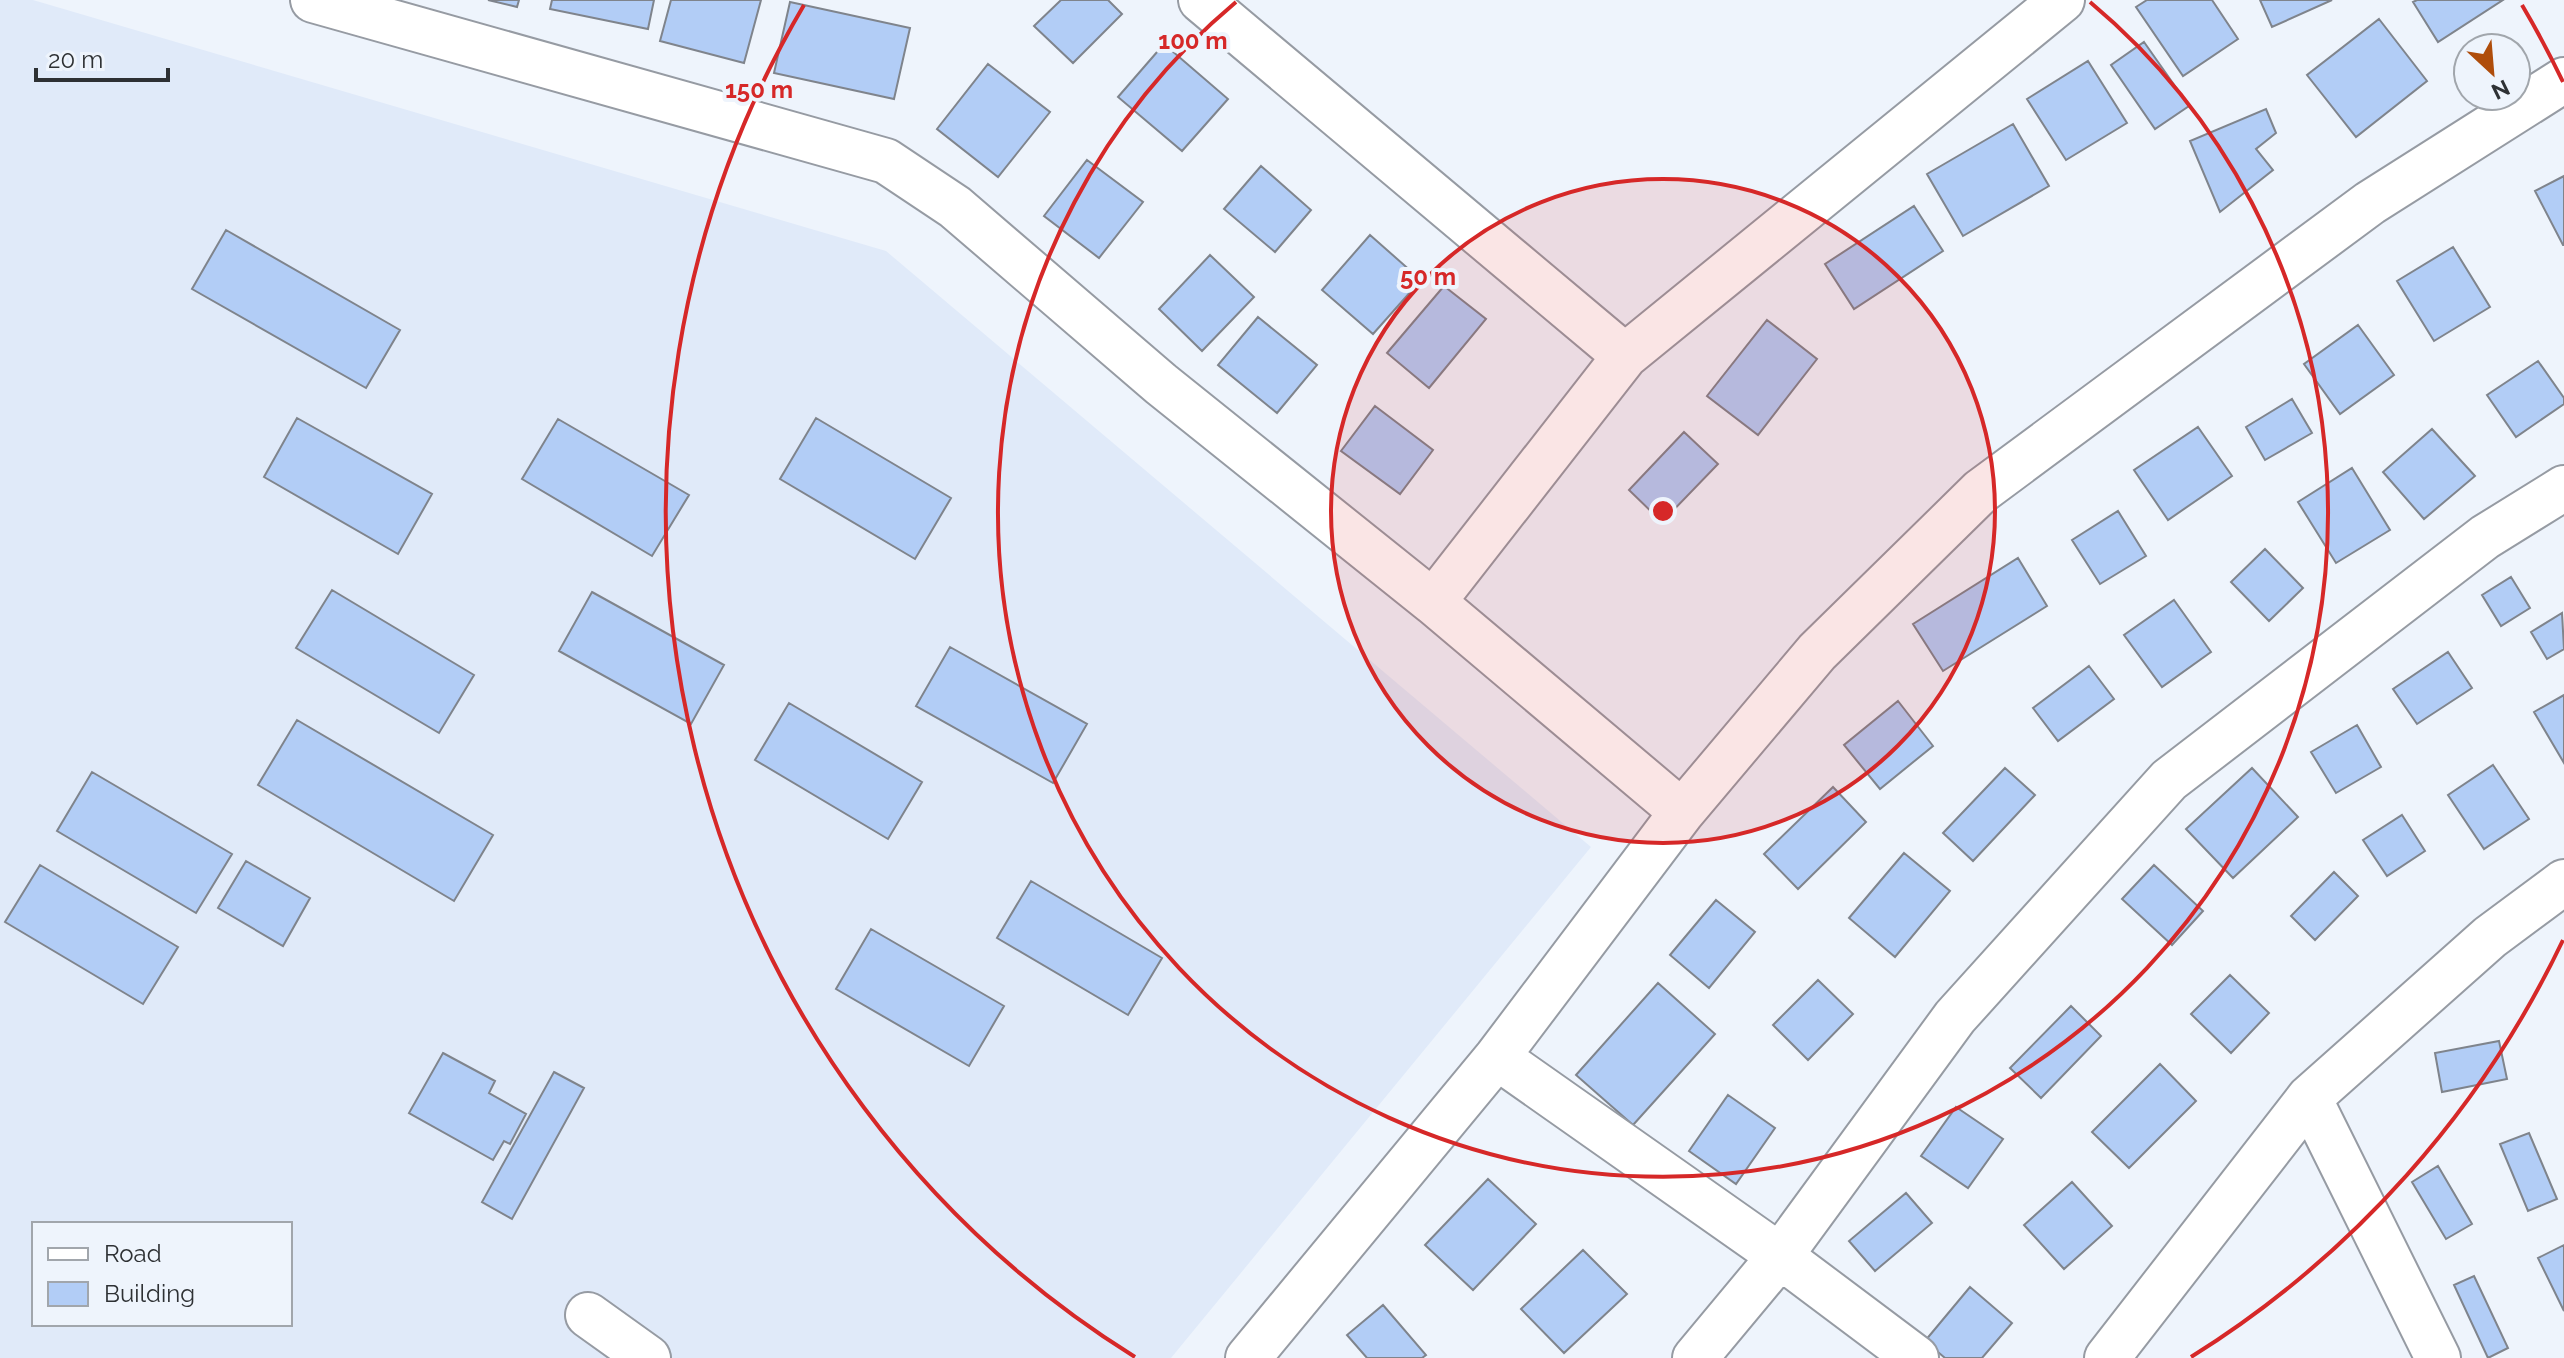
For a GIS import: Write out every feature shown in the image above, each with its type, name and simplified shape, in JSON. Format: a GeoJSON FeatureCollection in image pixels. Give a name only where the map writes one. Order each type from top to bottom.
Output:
{"type":"FeatureCollection","features":[{"type":"Feature","properties":{"kind":"street"},"geometry":{"type":"LineString","coordinates":[[313,0],[886,161],[955,207],[1161,384],[1433,602],[1682,812]]}},
{"type":"Feature","properties":{"kind":"street"},"geometry":{"type":"LineString","coordinates":[[1201,0],[1625,356]]}},
{"type":"Feature","properties":{"kind":"street"},"geometry":{"type":"LineString","coordinates":[[1433,602],[1625,356],[2058,1]]}},
{"type":"Feature","properties":{"kind":"street"},"geometry":{"type":"LineString","coordinates":[[1248,1358],[1497,1057],[1682,812],[1817,652],[1981,491],[2370,203],[2564,80]]}},
{"type":"Feature","properties":{"kind":"street"},"geometry":{"type":"LineString","coordinates":[[1695,1358],[1780,1256],[1955,1017],[2169,780],[2485,537],[2564,488]]}},
{"type":"Feature","properties":{"kind":"street"},"geometry":{"type":"LineString","coordinates":[[2107,1358],[2309,1098],[2490,937],[2564,882]]}},
{"type":"Feature","properties":{"kind":"street"},"geometry":{"type":"LineString","coordinates":[[1497,1057],[1780,1256],[1916,1358]]}},
{"type":"Feature","properties":{"kind":"street"},"geometry":{"type":"LineString","coordinates":[[2309,1098],[2438,1358]]}},
{"type":"Feature","properties":{"kind":"street"},"geometry":{"type":"LineString","coordinates":[[588,1315],[648,1358]]}},
{"type":"Feature","properties":{"kind":"shaded area"},"geometry":{"type":"Polygon","coordinates":[[[0,0],[33,0],[886,251],[1591,847],[1171,1358],[0,1358],[0,0]]]}},
{"type":"Feature","properties":{"kind":"building"},"geometry":{"type":"Polygon","coordinates":[[[488,0],[519,0],[517,7],[488,0]]]}},
{"type":"Feature","properties":{"kind":"building"},"geometry":{"type":"Polygon","coordinates":[[[552,0],[654,0],[648,29],[550,9],[552,0]]]}},
{"type":"Feature","properties":{"kind":"building"},"geometry":{"type":"Polygon","coordinates":[[[671,0],[761,0],[744,63],[660,41],[671,0]]]}},
{"type":"Feature","properties":{"kind":"building"},"geometry":{"type":"Polygon","coordinates":[[[1061,0],[1108,0],[1122,14],[1073,63],[1034,26],[1061,0]]]}},
{"type":"Feature","properties":{"kind":"building"},"geometry":{"type":"Polygon","coordinates":[[[2147,0],[2212,0],[2238,39],[2183,76],[2136,7],[2147,0]]]}},
{"type":"Feature","properties":{"kind":"building"},"geometry":{"type":"Polygon","coordinates":[[[2260,0],[2332,0],[2272,27],[2260,0]]]}},
{"type":"Feature","properties":{"kind":"building"},"geometry":{"type":"Polygon","coordinates":[[[2417,0],[2503,0],[2438,42],[2413,2],[2417,0]]]}},
{"type":"Feature","properties":{"kind":"building"},"geometry":{"type":"Polygon","coordinates":[[[790,2],[910,28],[894,99],[774,73],[790,2]]]}},
{"type":"Feature","properties":{"kind":"building"},"geometry":{"type":"Polygon","coordinates":[[[2379,19],[2427,81],[2356,137],[2307,75],[2379,19]]]}},
{"type":"Feature","properties":{"kind":"building"},"geometry":{"type":"Polygon","coordinates":[[[2144,42],[2189,106],[2155,129],[2111,65],[2144,42]]]}},
{"type":"Feature","properties":{"kind":"building"},"geometry":{"type":"Polygon","coordinates":[[[1164,44],[1228,99],[1182,151],[1118,97],[1164,44]]]}},
{"type":"Feature","properties":{"kind":"building"},"geometry":{"type":"Polygon","coordinates":[[[2088,61],[2127,123],[2066,160],[2027,99],[2088,61]]]}},
{"type":"Feature","properties":{"kind":"building"},"geometry":{"type":"Polygon","coordinates":[[[988,64],[1050,112],[998,177],[937,129],[988,64]]]}},
{"type":"Feature","properties":{"kind":"building"},"geometry":{"type":"Polygon","coordinates":[[[2266,109],[2276,133],[2256,149],[2273,170],[2220,212],[2190,141],[2266,109]]]}},
{"type":"Feature","properties":{"kind":"building"},"geometry":{"type":"Polygon","coordinates":[[[2013,124],[2049,186],[1963,236],[1927,174],[2013,124]]]}},
{"type":"Feature","properties":{"kind":"building"},"geometry":{"type":"Polygon","coordinates":[[[1087,160],[1143,202],[1099,258],[1044,216],[1087,160]]]}},
{"type":"Feature","properties":{"kind":"building"},"geometry":{"type":"Polygon","coordinates":[[[1261,166],[1311,210],[1275,252],[1224,209],[1261,166]]]}},
{"type":"Feature","properties":{"kind":"building"},"geometry":{"type":"Polygon","coordinates":[[[2564,176],[2564,245],[2563,245],[2535,191],[2564,176]]]}},
{"type":"Feature","properties":{"kind":"building"},"geometry":{"type":"Polygon","coordinates":[[[1914,206],[1943,251],[1854,309],[1825,264],[1914,206]]]}},
{"type":"Feature","properties":{"kind":"building"},"geometry":{"type":"Polygon","coordinates":[[[226,230],[400,330],[366,388],[192,289],[226,230]]]}},
{"type":"Feature","properties":{"kind":"building"},"geometry":{"type":"Polygon","coordinates":[[[1370,235],[1421,280],[1373,334],[1322,290],[1370,235]]]}},
{"type":"Feature","properties":{"kind":"building"},"geometry":{"type":"Polygon","coordinates":[[[2453,247],[2490,307],[2434,341],[2397,281],[2453,247]]]}},
{"type":"Feature","properties":{"kind":"building"},"geometry":{"type":"Polygon","coordinates":[[[1210,255],[1254,297],[1202,351],[1159,309],[1210,255]]]}},
{"type":"Feature","properties":{"kind":"building"},"geometry":{"type":"Polygon","coordinates":[[[1444,286],[1486,319],[1429,388],[1387,353],[1444,286]]]}},
{"type":"Feature","properties":{"kind":"building"},"geometry":{"type":"Polygon","coordinates":[[[1258,317],[1317,365],[1277,413],[1218,365],[1258,317]]]}},
{"type":"Feature","properties":{"kind":"building"},"geometry":{"type":"Polygon","coordinates":[[[1767,320],[1817,359],[1758,435],[1707,396],[1767,320]]]}},
{"type":"Feature","properties":{"kind":"building"},"geometry":{"type":"Polygon","coordinates":[[[2358,325],[2394,375],[2340,414],[2304,364],[2358,325]]]}},
{"type":"Feature","properties":{"kind":"building"},"geometry":{"type":"Polygon","coordinates":[[[2538,361],[2564,398],[2564,404],[2516,437],[2487,395],[2538,361]]]}},
{"type":"Feature","properties":{"kind":"building"},"geometry":{"type":"Polygon","coordinates":[[[2292,399],[2312,433],[2265,460],[2246,427],[2292,399]]]}},
{"type":"Feature","properties":{"kind":"building"},"geometry":{"type":"Polygon","coordinates":[[[1375,406],[1433,450],[1400,494],[1341,451],[1375,406]]]}},
{"type":"Feature","properties":{"kind":"building"},"geometry":{"type":"Polygon","coordinates":[[[297,418],[432,494],[398,554],[264,477],[297,418]]]}},
{"type":"Feature","properties":{"kind":"building"},"geometry":{"type":"Polygon","coordinates":[[[816,418],[951,498],[915,559],[780,479],[816,418]]]}},
{"type":"Feature","properties":{"kind":"building"},"geometry":{"type":"Polygon","coordinates":[[[558,419],[689,495],[652,556],[522,479],[558,419]]]}},
{"type":"Feature","properties":{"kind":"building"},"geometry":{"type":"Polygon","coordinates":[[[2198,427],[2232,476],[2168,520],[2134,470],[2198,427]]]}},
{"type":"Feature","properties":{"kind":"building"},"geometry":{"type":"Polygon","coordinates":[[[2432,429],[2475,476],[2424,519],[2383,472],[2432,429]]]}},
{"type":"Feature","properties":{"kind":"building"},"geometry":{"type":"Polygon","coordinates":[[[1684,432],[1718,464],[1662,522],[1629,490],[1684,432]]]}},
{"type":"Feature","properties":{"kind":"building"},"geometry":{"type":"Polygon","coordinates":[[[2352,468],[2390,530],[2336,563],[2298,502],[2352,468]]]}},
{"type":"Feature","properties":{"kind":"building"},"geometry":{"type":"Polygon","coordinates":[[[2118,511],[2146,556],[2100,584],[2072,540],[2118,511]]]}},
{"type":"Feature","properties":{"kind":"building"},"geometry":{"type":"Polygon","coordinates":[[[2265,549],[2303,588],[2269,621],[2231,582],[2265,549]]]}},
{"type":"Feature","properties":{"kind":"building"},"geometry":{"type":"Polygon","coordinates":[[[2018,558],[2047,606],[1943,671],[1913,624],[2018,558]]]}},
{"type":"Feature","properties":{"kind":"building"},"geometry":{"type":"Polygon","coordinates":[[[2511,577],[2530,608],[2501,626],[2482,595],[2511,577]]]}},
{"type":"Feature","properties":{"kind":"building"},"geometry":{"type":"Polygon","coordinates":[[[332,590],[474,675],[439,733],[296,648],[332,590]]]}},
{"type":"Feature","properties":{"kind":"building"},"geometry":{"type":"Polygon","coordinates":[[[592,592],[724,665],[691,724],[559,651],[592,592]]]}},
{"type":"Feature","properties":{"kind":"building"},"geometry":{"type":"Polygon","coordinates":[[[2174,600],[2211,652],[2162,687],[2124,635],[2174,600]]]}},
{"type":"Feature","properties":{"kind":"building"},"geometry":{"type":"Polygon","coordinates":[[[2562,613],[2564,649],[2547,659],[2531,632],[2562,613]]]}},
{"type":"Feature","properties":{"kind":"building"},"geometry":{"type":"Polygon","coordinates":[[[950,647],[1087,724],[1053,783],[916,706],[950,647]]]}},
{"type":"Feature","properties":{"kind":"building"},"geometry":{"type":"Polygon","coordinates":[[[2448,652],[2472,688],[2417,724],[2393,689],[2448,652]]]}},
{"type":"Feature","properties":{"kind":"building"},"geometry":{"type":"Polygon","coordinates":[[[2089,666],[2114,699],[2058,741],[2033,708],[2089,666]]]}},
{"type":"Feature","properties":{"kind":"building"},"geometry":{"type":"Polygon","coordinates":[[[2564,695],[2564,763],[2534,712],[2564,695]]]}},
{"type":"Feature","properties":{"kind":"building"},"geometry":{"type":"Polygon","coordinates":[[[1898,701],[1933,746],[1880,789],[1844,745],[1898,701]]]}},
{"type":"Feature","properties":{"kind":"building"},"geometry":{"type":"Polygon","coordinates":[[[789,703],[922,782],[888,839],[755,760],[789,703]]]}},
{"type":"Feature","properties":{"kind":"building"},"geometry":{"type":"Polygon","coordinates":[[[297,720],[493,835],[454,901],[258,785],[297,720]]]}},
{"type":"Feature","properties":{"kind":"building"},"geometry":{"type":"Polygon","coordinates":[[[2357,725],[2381,767],[2336,793],[2311,752],[2357,725]]]}},
{"type":"Feature","properties":{"kind":"building"},"geometry":{"type":"Polygon","coordinates":[[[2493,765],[2529,819],[2484,849],[2448,795],[2493,765]]]}},
{"type":"Feature","properties":{"kind":"building"},"geometry":{"type":"Polygon","coordinates":[[[2005,768],[2035,795],[1973,861],[1943,833],[2005,768]]]}},
{"type":"Feature","properties":{"kind":"building"},"geometry":{"type":"Polygon","coordinates":[[[2252,768],[2298,817],[2233,878],[2186,829],[2252,768]]]}},
{"type":"Feature","properties":{"kind":"building"},"geometry":{"type":"Polygon","coordinates":[[[92,772],[232,854],[196,913],[57,831],[92,772]]]}},
{"type":"Feature","properties":{"kind":"building"},"geometry":{"type":"Polygon","coordinates":[[[1833,787],[1866,822],[1798,889],[1764,854],[1833,787]]]}},
{"type":"Feature","properties":{"kind":"building"},"geometry":{"type":"Polygon","coordinates":[[[2402,815],[2425,851],[2387,876],[2363,840],[2402,815]]]}},
{"type":"Feature","properties":{"kind":"building"},"geometry":{"type":"Polygon","coordinates":[[[1904,853],[1950,891],[1895,957],[1849,918],[1904,853]]]}},
{"type":"Feature","properties":{"kind":"building"},"geometry":{"type":"Polygon","coordinates":[[[246,861],[310,898],[283,946],[218,908],[246,861]]]}},
{"type":"Feature","properties":{"kind":"building"},"geometry":{"type":"Polygon","coordinates":[[[40,865],[178,947],[143,1004],[5,922],[40,865]]]}},
{"type":"Feature","properties":{"kind":"building"},"geometry":{"type":"Polygon","coordinates":[[[2154,865],[2203,911],[2172,945],[2122,899],[2154,865]]]}},
{"type":"Feature","properties":{"kind":"building"},"geometry":{"type":"Polygon","coordinates":[[[2334,872],[2358,896],[2315,940],[2291,916],[2334,872]]]}},
{"type":"Feature","properties":{"kind":"building"},"geometry":{"type":"Polygon","coordinates":[[[1031,881],[1162,958],[1128,1015],[997,938],[1031,881]]]}},
{"type":"Feature","properties":{"kind":"building"},"geometry":{"type":"Polygon","coordinates":[[[1716,900],[1755,932],[1709,988],[1670,955],[1716,900]]]}},
{"type":"Feature","properties":{"kind":"building"},"geometry":{"type":"Polygon","coordinates":[[[871,929],[1004,1006],[969,1066],[836,989],[871,929]]]}},
{"type":"Feature","properties":{"kind":"building"},"geometry":{"type":"Polygon","coordinates":[[[2230,975],[2269,1013],[2231,1053],[2191,1014],[2230,975]]]}},
{"type":"Feature","properties":{"kind":"building"},"geometry":{"type":"Polygon","coordinates":[[[1818,980],[1853,1014],[1808,1060],[1773,1025],[1818,980]]]}},
{"type":"Feature","properties":{"kind":"building"},"geometry":{"type":"Polygon","coordinates":[[[1658,983],[1715,1034],[1633,1125],[1576,1075],[1658,983]]]}},
{"type":"Feature","properties":{"kind":"building"},"geometry":{"type":"Polygon","coordinates":[[[2071,1006],[2101,1036],[2041,1098],[2010,1068],[2071,1006]]]}},
{"type":"Feature","properties":{"kind":"building"},"geometry":{"type":"Polygon","coordinates":[[[2499,1041],[2507,1079],[2442,1092],[2435,1053],[2499,1041]]]}},
{"type":"Feature","properties":{"kind":"building"},"geometry":{"type":"Polygon","coordinates":[[[443,1053],[495,1081],[489,1093],[526,1114],[510,1144],[504,1141],[493,1160],[409,1113],[443,1053]]]}},
{"type":"Feature","properties":{"kind":"building"},"geometry":{"type":"Polygon","coordinates":[[[2160,1064],[2196,1101],[2129,1168],[2092,1132],[2160,1064]]]}},
{"type":"Feature","properties":{"kind":"building"},"geometry":{"type":"Polygon","coordinates":[[[554,1072],[584,1088],[512,1219],[482,1202],[554,1072]]]}},
{"type":"Feature","properties":{"kind":"building"},"geometry":{"type":"Polygon","coordinates":[[[1728,1095],[1775,1128],[1736,1184],[1689,1151],[1728,1095]]]}},
{"type":"Feature","properties":{"kind":"building"},"geometry":{"type":"Polygon","coordinates":[[[1956,1107],[2003,1139],[1968,1188],[1921,1156],[1956,1107]]]}},
{"type":"Feature","properties":{"kind":"building"},"geometry":{"type":"Polygon","coordinates":[[[2529,1133],[2557,1199],[2528,1211],[2500,1144],[2529,1133]]]}},
{"type":"Feature","properties":{"kind":"building"},"geometry":{"type":"Polygon","coordinates":[[[2438,1166],[2472,1224],[2446,1239],[2412,1182],[2438,1166]]]}},
{"type":"Feature","properties":{"kind":"building"},"geometry":{"type":"Polygon","coordinates":[[[1488,1179],[1536,1224],[1473,1290],[1425,1245],[1488,1179]]]}},
{"type":"Feature","properties":{"kind":"building"},"geometry":{"type":"Polygon","coordinates":[[[2072,1182],[2112,1226],[2064,1269],[2024,1225],[2072,1182]]]}},
{"type":"Feature","properties":{"kind":"building"},"geometry":{"type":"Polygon","coordinates":[[[1906,1193],[1932,1223],[1875,1271],[1849,1241],[1906,1193]]]}},
{"type":"Feature","properties":{"kind":"building"},"geometry":{"type":"Polygon","coordinates":[[[2564,1245],[2564,1311],[2538,1258],[2564,1245]]]}},
{"type":"Feature","properties":{"kind":"building"},"geometry":{"type":"Polygon","coordinates":[[[1583,1250],[1627,1294],[1564,1353],[1521,1309],[1583,1250]]]}},
{"type":"Feature","properties":{"kind":"building"},"geometry":{"type":"Polygon","coordinates":[[[2474,1276],[2508,1348],[2488,1358],[2454,1285],[2474,1276]]]}},
{"type":"Feature","properties":{"kind":"building"},"geometry":{"type":"Polygon","coordinates":[[[1970,1287],[2012,1323],[1982,1358],[1945,1358],[1925,1341],[1970,1287]]]}},
{"type":"Feature","properties":{"kind":"building"},"geometry":{"type":"Polygon","coordinates":[[[1383,1305],[1426,1355],[1422,1358],[1367,1358],[1347,1335],[1383,1305]]]}}]}
